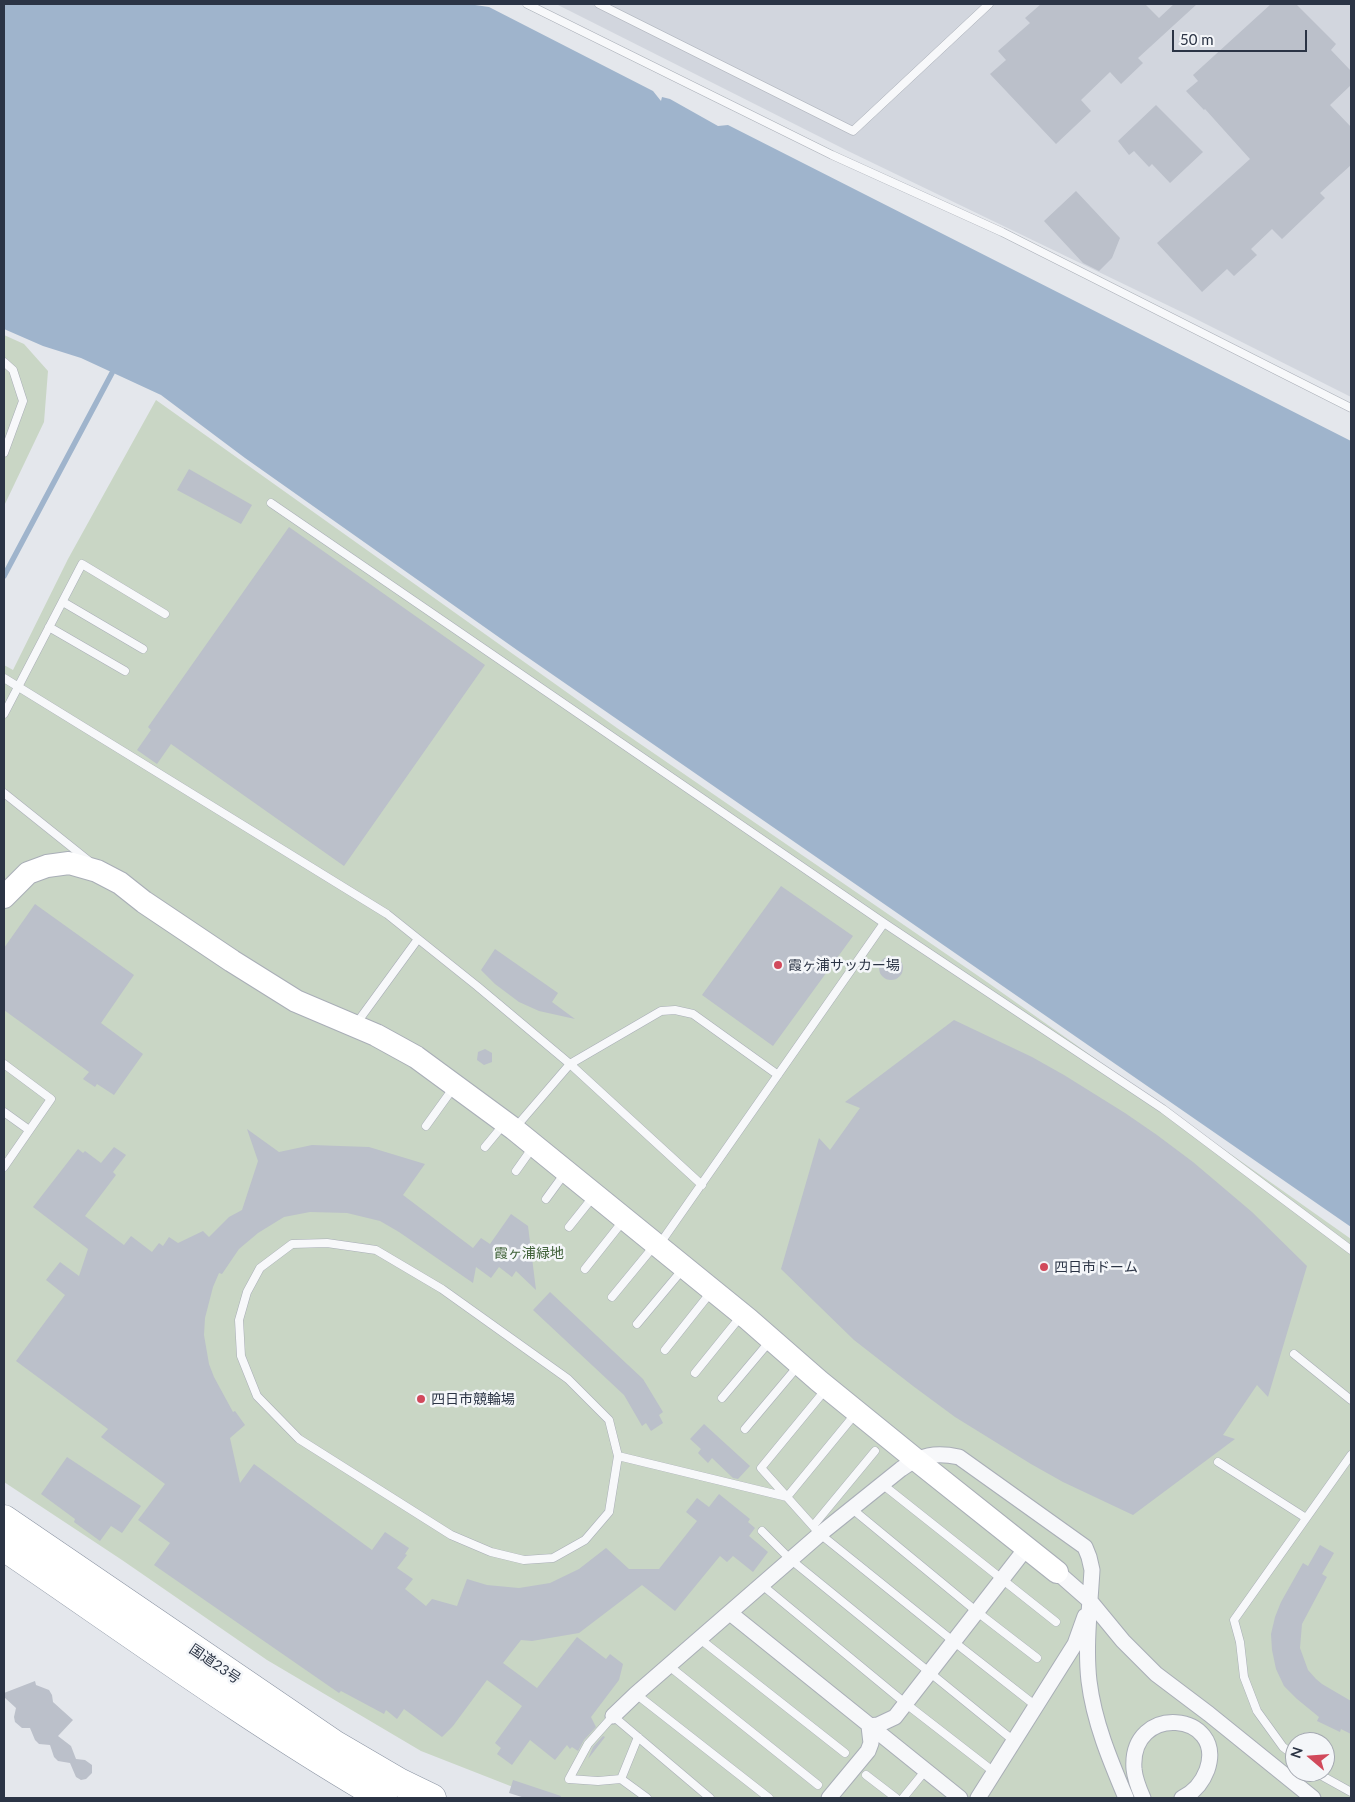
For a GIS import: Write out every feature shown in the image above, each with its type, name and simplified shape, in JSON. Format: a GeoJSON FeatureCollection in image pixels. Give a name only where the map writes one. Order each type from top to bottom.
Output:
{"type":"FeatureCollection","features":[{"type":"Feature","properties":{"kind":"highway","name":"国道23号"},"geometry":{"type":"LineString","coordinates":[[4,1519],[334,1744],[398,1782],[432,1798]]}},
{"type":"Feature","properties":{"kind":"highway","name":"国道23号"},"geometry":{"type":"LineString","coordinates":[[4,1547],[266,1726],[324,1764],[383,1798]]}},
{"type":"Feature","properties":{"kind":"street"},"geometry":{"type":"LineString","coordinates":[[4,897],[28,873],[47,866],[69,863],[97,871],[232,961],[296,1001],[376,1035],[416,1057],[534,1146],[713,1291],[827,1388],[1027,1547],[1090,1601],[1123,1641],[1156,1674],[1313,1798]]}},
{"type":"Feature","properties":{"kind":"street"},"geometry":{"type":"LineString","coordinates":[[613,1716],[762,1585],[790,1559],[816,1530],[852,1508],[915,1459],[934,1454],[959,1457],[1085,1547],[1092,1570],[1088,1661],[1092,1702],[1104,1744],[1126,1798]]}},
{"type":"Feature","properties":{"kind":"street"},"geometry":{"type":"LineString","coordinates":[[869,1726],[888,1722],[895,1717],[1027,1547]]}},
{"type":"Feature","properties":{"kind":"street"},"geometry":{"type":"LineString","coordinates":[[978,1798],[1075,1644],[1090,1601]]}},
{"type":"Feature","properties":{"kind":"street"},"geometry":{"type":"LineString","coordinates":[[730,1613],[960,1798]]}},
{"type":"Feature","properties":{"kind":"street"},"geometry":{"type":"LineString","coordinates":[[1143,1798],[1134,1770],[1134,1756],[1145,1732],[1156,1725],[1166,1722],[1190,1725],[1200,1732],[1207,1741],[1210,1752],[1204,1778],[1197,1789],[1182,1798]]}},
{"type":"Feature","properties":{"kind":"street"},"geometry":{"type":"LineString","coordinates":[[829,1798],[868,1751],[871,1743],[869,1726]]}},
{"type":"Feature","properties":{"kind":"lane"},"geometry":{"type":"LineString","coordinates":[[527,4],[539,6],[832,156],[1002,232],[1351,408]]}},
{"type":"Feature","properties":{"kind":"lane"},"geometry":{"type":"LineString","coordinates":[[599,4],[853,131],[989,4]]}},
{"type":"Feature","properties":{"kind":"lane"},"geometry":{"type":"LineString","coordinates":[[4,362],[13,370],[23,400],[4,453]]}},
{"type":"Feature","properties":{"kind":"lane"},"geometry":{"type":"LineString","coordinates":[[271,503],[884,923],[1163,1109],[1351,1250]]}},
{"type":"Feature","properties":{"kind":"lane"},"geometry":{"type":"LineString","coordinates":[[4,714],[82,564],[165,614]]}},
{"type":"Feature","properties":{"kind":"lane"},"geometry":{"type":"LineString","coordinates":[[63,602],[143,650]]}},
{"type":"Feature","properties":{"kind":"lane"},"geometry":{"type":"LineString","coordinates":[[49,627],[125,671]]}},
{"type":"Feature","properties":{"kind":"lane"},"geometry":{"type":"LineString","coordinates":[[7,680],[387,914],[570,1064],[702,1186]]}},
{"type":"Feature","properties":{"kind":"lane"},"geometry":{"type":"LineString","coordinates":[[4,793],[110,878]]}},
{"type":"Feature","properties":{"kind":"lane"},"geometry":{"type":"LineString","coordinates":[[612,1297],[657,1245],[702,1186],[884,923]]}},
{"type":"Feature","properties":{"kind":"lane"},"geometry":{"type":"LineString","coordinates":[[355,1026],[418,939]]}},
{"type":"Feature","properties":{"kind":"lane"},"geometry":{"type":"LineString","coordinates":[[485,1147],[509,1126],[570,1064],[661,1011],[675,1010],[693,1014],[778,1075]]}},
{"type":"Feature","properties":{"kind":"lane"},"geometry":{"type":"LineString","coordinates":[[4,1064],[51,1099],[4,1164]]}},
{"type":"Feature","properties":{"kind":"lane"},"geometry":{"type":"LineString","coordinates":[[426,1126],[455,1085]]}},
{"type":"Feature","properties":{"kind":"lane"},"geometry":{"type":"LineString","coordinates":[[4,1112],[29,1130]]}},
{"type":"Feature","properties":{"kind":"lane"},"geometry":{"type":"LineString","coordinates":[[516,1171],[534,1146]]}},
{"type":"Feature","properties":{"kind":"lane"},"geometry":{"type":"LineString","coordinates":[[546,1198],[566,1172]]}},
{"type":"Feature","properties":{"kind":"lane"},"geometry":{"type":"LineString","coordinates":[[568,1226],[595,1196]]}},
{"type":"Feature","properties":{"kind":"lane"},"geometry":{"type":"LineString","coordinates":[[585,1269],[625,1220]]}},
{"type":"Feature","properties":{"kind":"lane"},"geometry":{"type":"LineString","coordinates":[[327,1243],[376,1250],[442,1289],[568,1379],[609,1420],[618,1456],[609,1512],[585,1540],[553,1558],[524,1560],[491,1552],[451,1535],[299,1439],[257,1396],[241,1356],[239,1320],[247,1292],[260,1268],[292,1244],[327,1243]]}},
{"type":"Feature","properties":{"kind":"lane"},"geometry":{"type":"LineString","coordinates":[[637,1324],[685,1268]]}},
{"type":"Feature","properties":{"kind":"lane"},"geometry":{"type":"LineString","coordinates":[[665,1350],[713,1291]]}},
{"type":"Feature","properties":{"kind":"lane"},"geometry":{"type":"LineString","coordinates":[[695,1372],[742,1315]]}},
{"type":"Feature","properties":{"kind":"lane"},"geometry":{"type":"LineString","coordinates":[[722,1398],[771,1340]]}},
{"type":"Feature","properties":{"kind":"lane"},"geometry":{"type":"LineString","coordinates":[[1294,1354],[1351,1400]]}},
{"type":"Feature","properties":{"kind":"lane"},"geometry":{"type":"LineString","coordinates":[[745,1429],[799,1364]]}},
{"type":"Feature","properties":{"kind":"lane"},"geometry":{"type":"LineString","coordinates":[[827,1388],[761,1468],[816,1530],[1036,1706]]}},
{"type":"Feature","properties":{"kind":"lane"},"geometry":{"type":"LineString","coordinates":[[787,1497],[857,1412]]}},
{"type":"Feature","properties":{"kind":"lane"},"geometry":{"type":"LineString","coordinates":[[816,1530],[875,1451]]}},
{"type":"Feature","properties":{"kind":"lane"},"geometry":{"type":"LineString","coordinates":[[1285,1748],[1257,1711],[1244,1677],[1240,1642],[1234,1620],[1351,1455]]}},
{"type":"Feature","properties":{"kind":"lane"},"geometry":{"type":"LineString","coordinates":[[618,1456],[787,1497]]}},
{"type":"Feature","properties":{"kind":"lane"},"geometry":{"type":"LineString","coordinates":[[1218,1462],[1306,1518]]}},
{"type":"Feature","properties":{"kind":"lane"},"geometry":{"type":"LineString","coordinates":[[882,1484],[1056,1622]]}},
{"type":"Feature","properties":{"kind":"lane"},"geometry":{"type":"LineString","coordinates":[[852,1508],[976,1611],[1037,1658]]}},
{"type":"Feature","properties":{"kind":"lane"},"geometry":{"type":"LineString","coordinates":[[762,1531],[790,1559],[1014,1741]]}},
{"type":"Feature","properties":{"kind":"lane"},"geometry":{"type":"LineString","coordinates":[[762,1585],[994,1772]]}},
{"type":"Feature","properties":{"kind":"lane"},"geometry":{"type":"LineString","coordinates":[[700,1639],[845,1753]]}},
{"type":"Feature","properties":{"kind":"lane"},"geometry":{"type":"LineString","coordinates":[[669,1666],[818,1785]]}},
{"type":"Feature","properties":{"kind":"lane"},"geometry":{"type":"LineString","coordinates":[[636,1694],[769,1798]]}},
{"type":"Feature","properties":{"kind":"lane"},"geometry":{"type":"LineString","coordinates":[[647,1798],[621,1779],[598,1781],[569,1779],[588,1744],[613,1716],[710,1798]]}},
{"type":"Feature","properties":{"kind":"lane"},"geometry":{"type":"LineString","coordinates":[[621,1779],[638,1738]]}},
{"type":"Feature","properties":{"kind":"lane"},"geometry":{"type":"LineString","coordinates":[[903,1798],[925,1771]]}},
{"type":"Feature","properties":{"kind":"lane"},"geometry":{"type":"LineString","coordinates":[[866,1775],[896,1798]]}},
{"type":"Feature","properties":{"kind":"lane"},"geometry":{"type":"LineString","coordinates":[[1333,1782],[1351,1792]]}},
{"type":"Feature","properties":{"kind":"shaded area"},"geometry":{"type":"Polygon","coordinates":[[[556,4],[1351,4],[1351,397],[1192,317],[848,151],[556,4]]]}},
{"type":"Feature","properties":{"kind":"green space"},"geometry":{"type":"Polygon","coordinates":[[[4,335],[24,344],[48,371],[44,422],[4,506],[4,335]]]}},
{"type":"Feature","properties":{"kind":"green space","name":"霞ヶ浦緑地"},"geometry":{"type":"Polygon","coordinates":[[[156,400],[617,728],[987,982],[1351,1239],[1351,1798],[541,1798],[421,1751],[267,1660],[122,1560],[4,1482],[4,665],[13,670],[68,559],[156,400]]]}},
{"type":"Feature","properties":{"kind":"water"},"geometry":{"type":"Polygon","coordinates":[[[4,4],[468,4],[489,7],[653,91],[661,101],[662,97],[670,99],[718,126],[728,125],[1351,441],[1351,1227],[517,650],[245,458],[161,395],[81,358],[43,346],[4,329],[4,4]]]}},
{"type":"Feature","properties":{"kind":"building"},"geometry":{"type":"Polygon","coordinates":[[[1041,4],[1145,4],[1159,18],[1174,4],[1197,4],[1138,58],[1143,63],[1121,84],[1110,72],[1081,100],[1091,111],[1056,144],[990,74],[1006,60],[998,51],[1030,23],[1025,18],[1041,4]]]}},
{"type":"Feature","properties":{"kind":"building"},"geometry":{"type":"Polygon","coordinates":[[[1271,4],[1296,4],[1336,44],[1331,50],[1351,71],[1351,85],[1330,105],[1351,127],[1351,165],[1320,193],[1325,198],[1282,239],[1272,229],[1251,249],[1257,255],[1234,276],[1227,269],[1202,292],[1157,243],[1250,159],[1186,91],[1198,81],[1193,75],[1271,4]]]}},
{"type":"Feature","properties":{"kind":"building"},"geometry":{"type":"Polygon","coordinates":[[[1156,105],[1203,152],[1170,183],[1152,164],[1149,167],[1134,151],[1129,155],[1118,141],[1156,105]]]}},
{"type":"Feature","properties":{"kind":"building"},"geometry":{"type":"Polygon","coordinates":[[[1076,191],[1120,238],[1112,258],[1099,271],[1083,263],[1044,221],[1076,191]]]}},
{"type":"Feature","properties":{"kind":"building"},"geometry":{"type":"Polygon","coordinates":[[[189,469],[252,505],[241,524],[177,490],[189,469]]]}},
{"type":"Feature","properties":{"kind":"building"},"geometry":{"type":"Polygon","coordinates":[[[289,527],[485,665],[344,866],[171,744],[157,764],[137,750],[151,730],[148,727],[289,527]]]}},
{"type":"Feature","properties":{"kind":"building","name":"霞ヶ浦サッカー場"},"geometry":{"type":"Polygon","coordinates":[[[781,886],[853,936],[773,1046],[702,995],[781,886]]]}},
{"type":"Feature","properties":{"kind":"building"},"geometry":{"type":"Polygon","coordinates":[[[35,904],[134,975],[101,1023],[143,1054],[114,1095],[97,1084],[95,1087],[83,1079],[89,1072],[4,1010],[4,948],[35,904]]]}},
{"type":"Feature","properties":{"kind":"building"},"geometry":{"type":"Polygon","coordinates":[[[495,949],[558,993],[552,1002],[575,1019],[539,1011],[519,1002],[495,984],[481,970],[495,949]]]}},
{"type":"Feature","properties":{"kind":"building"},"geometry":{"type":"Polygon","coordinates":[[[891,956],[899,960],[903,968],[899,976],[891,980],[883,976],[879,968],[883,960],[891,956]]]}},
{"type":"Feature","properties":{"kind":"building","name":"四日市ドーム"},"geometry":{"type":"Polygon","coordinates":[[[954,1020],[1032,1057],[1064,1075],[1157,1135],[1193,1162],[1252,1212],[1307,1266],[1268,1397],[1257,1385],[1223,1435],[1235,1439],[1133,1515],[1063,1482],[955,1417],[854,1340],[781,1269],[819,1138],[830,1150],[860,1108],[845,1102],[954,1020]]]}},
{"type":"Feature","properties":{"kind":"building"},"geometry":{"type":"Polygon","coordinates":[[[485,1049],[492,1053],[492,1062],[484,1065],[477,1060],[478,1052],[485,1049]]]}},
{"type":"Feature","properties":{"kind":"building"},"geometry":{"type":"Polygon","coordinates":[[[247,1129],[279,1152],[312,1145],[369,1147],[425,1164],[403,1195],[473,1248],[481,1238],[490,1244],[511,1214],[528,1226],[536,1290],[516,1271],[512,1277],[499,1267],[491,1278],[476,1267],[473,1283],[380,1221],[347,1213],[310,1212],[284,1217],[258,1233],[239,1249],[222,1274],[219,1273],[213,1287],[205,1318],[204,1335],[209,1364],[233,1412],[235,1411],[245,1425],[230,1438],[240,1483],[254,1464],[372,1550],[385,1532],[409,1548],[405,1554],[407,1555],[397,1568],[413,1579],[405,1589],[426,1606],[432,1599],[457,1606],[467,1579],[487,1585],[519,1588],[550,1583],[579,1569],[606,1548],[629,1569],[659,1569],[697,1521],[686,1512],[697,1498],[709,1507],[719,1494],[750,1519],[748,1522],[755,1528],[749,1536],[768,1552],[753,1572],[733,1556],[727,1562],[720,1556],[675,1611],[642,1585],[579,1633],[532,1641],[521,1640],[503,1663],[537,1688],[577,1637],[606,1659],[610,1654],[623,1664],[619,1680],[591,1717],[596,1727],[584,1740],[578,1751],[572,1747],[570,1749],[567,1745],[555,1760],[530,1740],[512,1765],[497,1754],[501,1748],[495,1743],[522,1706],[487,1680],[453,1726],[442,1737],[404,1709],[397,1719],[386,1710],[384,1714],[341,1691],[339,1693],[154,1565],[170,1543],[138,1520],[165,1484],[101,1437],[108,1429],[16,1361],[65,1295],[46,1280],[60,1262],[79,1276],[88,1249],[33,1207],[78,1149],[83,1153],[85,1151],[101,1163],[114,1147],[126,1155],[113,1172],[116,1175],[85,1216],[124,1245],[131,1236],[152,1252],[159,1243],[163,1246],[169,1237],[178,1243],[203,1231],[209,1237],[229,1217],[242,1210],[258,1161],[247,1129]]]}},
{"type":"Feature","properties":{"kind":"building"},"geometry":{"type":"Polygon","coordinates":[[[550,1292],[643,1379],[663,1412],[659,1415],[663,1423],[651,1431],[646,1423],[642,1426],[624,1395],[533,1310],[550,1292]]]}},
{"type":"Feature","properties":{"kind":"building"},"geometry":{"type":"Polygon","coordinates":[[[704,1424],[750,1466],[738,1479],[733,1478],[712,1458],[708,1463],[698,1453],[701,1449],[690,1439],[704,1424]]]}},
{"type":"Feature","properties":{"kind":"building"},"geometry":{"type":"Polygon","coordinates":[[[67,1457],[141,1506],[122,1533],[111,1526],[100,1541],[74,1522],[75,1519],[41,1494],[67,1457]]]}},
{"type":"Feature","properties":{"kind":"building"},"geometry":{"type":"Polygon","coordinates":[[[1320,1545],[1334,1553],[1322,1574],[1327,1577],[1302,1624],[1300,1648],[1308,1670],[1316,1679],[1351,1701],[1351,1734],[1341,1729],[1340,1732],[1317,1721],[1319,1717],[1284,1686],[1276,1669],[1272,1650],[1271,1634],[1281,1602],[1303,1563],[1308,1566],[1320,1545]]]}},
{"type":"Feature","properties":{"kind":"building"},"geometry":{"type":"Polygon","coordinates":[[[35,1681],[36,1685],[49,1690],[53,1702],[73,1720],[58,1736],[71,1746],[76,1759],[85,1760],[92,1765],[92,1773],[86,1779],[81,1780],[76,1777],[70,1763],[58,1761],[54,1757],[50,1745],[39,1744],[35,1740],[30,1728],[22,1728],[15,1722],[16,1708],[4,1697],[4,1693],[35,1681]]]}},
{"type":"Feature","properties":{"kind":"building"},"geometry":{"type":"Polygon","coordinates":[[[603,1736],[605,1737],[588,1759],[593,1747],[603,1736]]]}},
{"type":"Feature","properties":{"kind":"building"},"geometry":{"type":"Polygon","coordinates":[[[513,1780],[561,1796],[560,1798],[525,1798],[509,1793],[513,1780]]]}},
{"type":"Feature","properties":{"kind":"waterway"},"geometry":{"type":"LineString","coordinates":[[4,576],[112,373]]}},
{"type":"Feature","properties":{"kind":"place","name":"霞ヶ浦サッカー場"},"geometry":{"type":"Point","coordinates":[778,965]}},
{"type":"Feature","properties":{"kind":"place","name":"四日市ドーム"},"geometry":{"type":"Point","coordinates":[1044,1267]}},
{"type":"Feature","properties":{"kind":"place","name":"四日市競輪場"},"geometry":{"type":"Point","coordinates":[421,1399]}}]}
